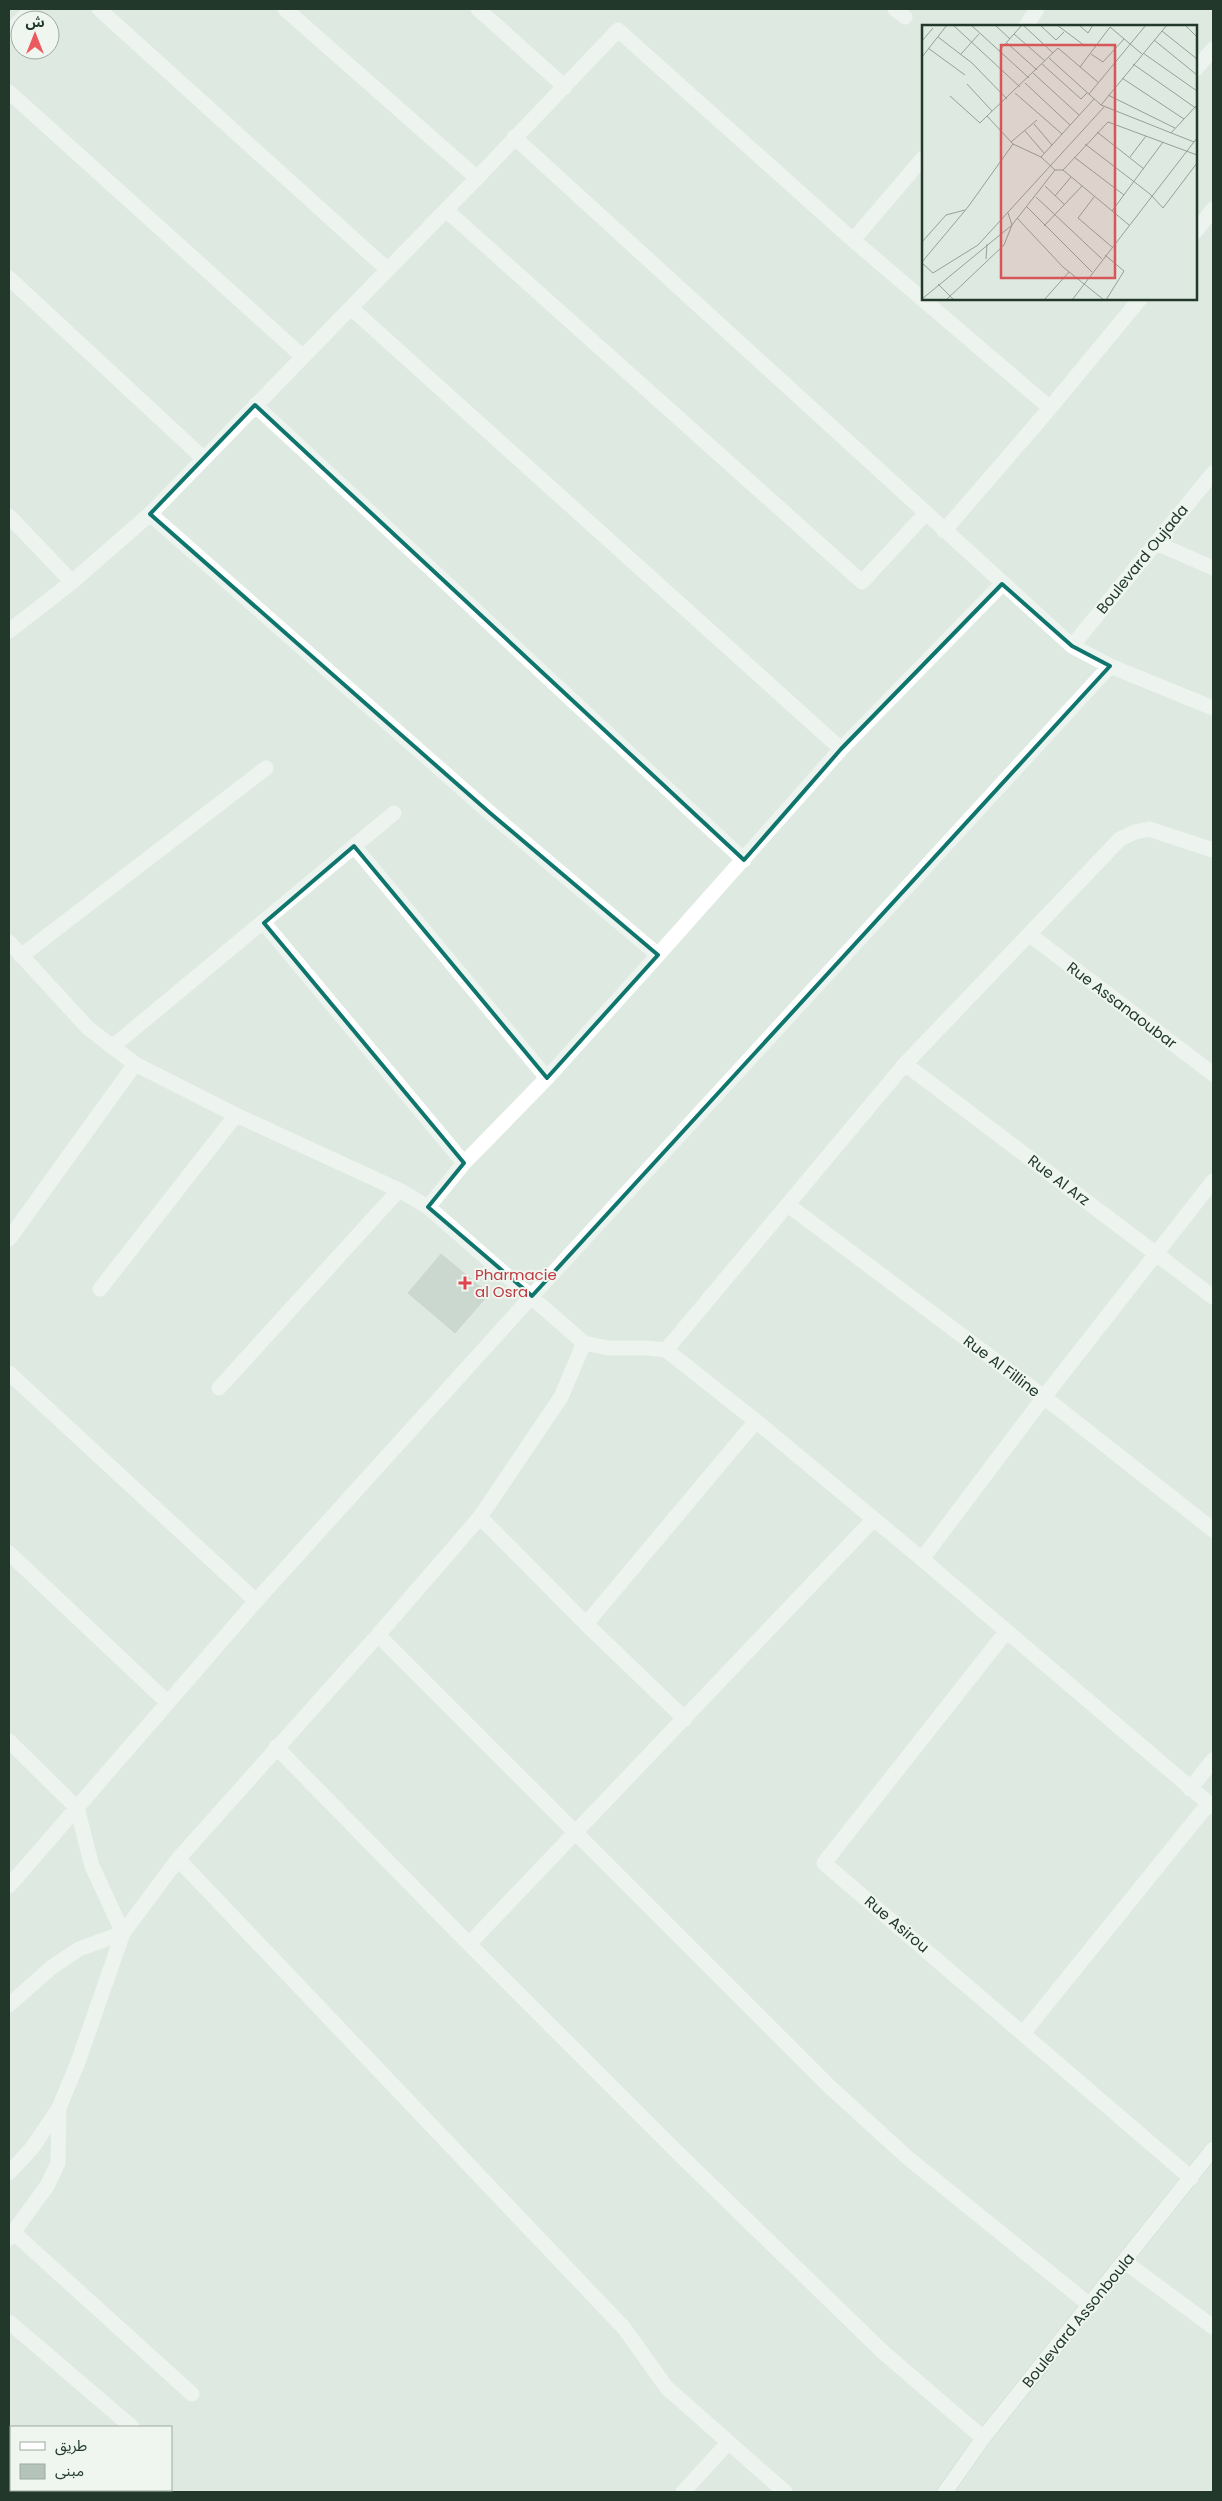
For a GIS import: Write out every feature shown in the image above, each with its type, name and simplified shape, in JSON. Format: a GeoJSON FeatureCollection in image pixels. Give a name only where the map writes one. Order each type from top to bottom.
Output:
{"type":"FeatureCollection","features":[{"type":"Feature","properties":{"kind":"street"},"geometry":{"type":"LineString","coordinates":[[99,9],[388,270]]}},
{"type":"Feature","properties":{"kind":"street"},"geometry":{"type":"LineString","coordinates":[[285,9],[477,178]]}},
{"type":"Feature","properties":{"kind":"street"},"geometry":{"type":"LineString","coordinates":[[478,9],[565,87]]}},
{"type":"Feature","properties":{"kind":"street"},"geometry":{"type":"LineString","coordinates":[[1027,25],[1037,9]]}},
{"type":"Feature","properties":{"kind":"street"},"geometry":{"type":"LineString","coordinates":[[9,631],[72,582],[150,514],[477,178],[514,137],[565,87],[618,30],[853,240],[922,299]]}},
{"type":"Feature","properties":{"kind":"street"},"geometry":{"type":"LineString","coordinates":[[1197,67],[1213,50]]}},
{"type":"Feature","properties":{"kind":"street"},"geometry":{"type":"LineString","coordinates":[[9,92],[303,357]]}},
{"type":"Feature","properties":{"kind":"street"},"geometry":{"type":"LineString","coordinates":[[514,137],[925,514],[1072,646],[1110,666],[1213,708]]}},
{"type":"Feature","properties":{"kind":"street"},"geometry":{"type":"LineString","coordinates":[[853,240],[922,159]]}},
{"type":"Feature","properties":{"kind":"street"},"geometry":{"type":"LineString","coordinates":[[1197,230],[1213,209]]}},
{"type":"Feature","properties":{"kind":"street"},"geometry":{"type":"LineString","coordinates":[[446,210],[862,582],[925,514]]}},
{"type":"Feature","properties":{"kind":"street"},"geometry":{"type":"LineString","coordinates":[[9,278],[203,458]]}},
{"type":"Feature","properties":{"kind":"street"},"geometry":{"type":"LineString","coordinates":[[923,300],[1050,408]]}},
{"type":"Feature","properties":{"kind":"street"},"geometry":{"type":"LineString","coordinates":[[944,531],[1050,408],[1139,300]]}},
{"type":"Feature","properties":{"kind":"street"},"geometry":{"type":"LineString","coordinates":[[351,308],[841,749]]}},
{"type":"Feature","properties":{"kind":"street"},"geometry":{"type":"LineString","coordinates":[[255,405],[744,860]]}},
{"type":"Feature","properties":{"kind":"street","name":"Boulevard Oujada"},"geometry":{"type":"LineString","coordinates":[[1072,646],[1213,473]]}},
{"type":"Feature","properties":{"kind":"street"},"geometry":{"type":"LineString","coordinates":[[150,514],[490,812],[658,955]]}},
{"type":"Feature","properties":{"kind":"street"},"geometry":{"type":"LineString","coordinates":[[9,516],[72,582]]}},
{"type":"Feature","properties":{"kind":"street"},"geometry":{"type":"LineString","coordinates":[[1156,543],[1213,568]]}},
{"type":"Feature","properties":{"kind":"street"},"geometry":{"type":"LineString","coordinates":[[428,1207],[464,1163],[547,1078],[744,860],[841,749],[1002,584]]}},
{"type":"Feature","properties":{"kind":"street"},"geometry":{"type":"LineString","coordinates":[[9,1886],[256,1601],[532,1296],[1110,666]]}},
{"type":"Feature","properties":{"kind":"street"},"geometry":{"type":"LineString","coordinates":[[21,956],[266,768]]}},
{"type":"Feature","properties":{"kind":"street"},"geometry":{"type":"LineString","coordinates":[[112,1047],[264,923],[394,813]]}},
{"type":"Feature","properties":{"kind":"street"},"geometry":{"type":"LineString","coordinates":[[666,1350],[905,1064],[1120,839],[1149,829],[1213,850]]}},
{"type":"Feature","properties":{"kind":"street"},"geometry":{"type":"LineString","coordinates":[[354,846],[547,1078]]}},
{"type":"Feature","properties":{"kind":"street"},"geometry":{"type":"LineString","coordinates":[[264,923],[464,1163]]}},
{"type":"Feature","properties":{"kind":"street","name":"Rue Assanaoubar"},"geometry":{"type":"LineString","coordinates":[[1030,935],[1213,1074]]}},
{"type":"Feature","properties":{"kind":"street"},"geometry":{"type":"LineString","coordinates":[[9,942],[88,1028],[135,1064],[236,1116],[399,1190],[428,1207],[584,1343],[608,1348],[666,1350],[756,1421],[922,1559],[1211,1805],[1024,2032]]}},
{"type":"Feature","properties":{"kind":"street"},"geometry":{"type":"LineString","coordinates":[[9,1239],[135,1064]]}},
{"type":"Feature","properties":{"kind":"street","name":"Rue Al Arz"},"geometry":{"type":"LineString","coordinates":[[905,1064],[1213,1297]]}},
{"type":"Feature","properties":{"kind":"street"},"geometry":{"type":"LineString","coordinates":[[100,1289],[236,1116]]}},
{"type":"Feature","properties":{"kind":"street"},"geometry":{"type":"LineString","coordinates":[[922,1559],[1044,1397],[1213,1181]]}},
{"type":"Feature","properties":{"kind":"street"},"geometry":{"type":"LineString","coordinates":[[219,1388],[399,1190]]}},
{"type":"Feature","properties":{"kind":"street","name":"Rue Al Filline"},"geometry":{"type":"LineString","coordinates":[[788,1205],[1044,1397],[1213,1530]]}},
{"type":"Feature","properties":{"kind":"street"},"geometry":{"type":"LineString","coordinates":[[9,2173],[32,2148],[59,2108],[78,2062],[122,1932],[178,1859],[276,1747],[378,1636],[480,1517],[561,1397],[584,1343]]}},
{"type":"Feature","properties":{"kind":"street"},"geometry":{"type":"LineString","coordinates":[[9,1373],[256,1601]]}},
{"type":"Feature","properties":{"kind":"street"},"geometry":{"type":"LineString","coordinates":[[586,1624],[756,1421]]}},
{"type":"Feature","properties":{"kind":"street"},"geometry":{"type":"LineString","coordinates":[[480,1517],[586,1624],[685,1719]]}},
{"type":"Feature","properties":{"kind":"street"},"geometry":{"type":"LineString","coordinates":[[468,1944],[685,1719],[873,1520]]}},
{"type":"Feature","properties":{"kind":"street"},"geometry":{"type":"LineString","coordinates":[[9,1553],[167,1702]]}},
{"type":"Feature","properties":{"kind":"street","name":"Rue Asirou"},"geometry":{"type":"LineString","coordinates":[[1006,1632],[824,1863],[1024,2032],[1191,2178]]}},
{"type":"Feature","properties":{"kind":"street"},"geometry":{"type":"LineString","coordinates":[[378,1636],[830,2087],[908,2158],[1091,2306]]}},
{"type":"Feature","properties":{"kind":"street"},"geometry":{"type":"LineString","coordinates":[[9,1741],[77,1808],[92,1866],[122,1932]]}},
{"type":"Feature","properties":{"kind":"street"},"geometry":{"type":"LineString","coordinates":[[276,1747],[468,1944],[884,2354],[983,2438]]}},
{"type":"Feature","properties":{"kind":"street"},"geometry":{"type":"LineString","coordinates":[[1190,1789],[1213,1760]]}},
{"type":"Feature","properties":{"kind":"street"},"geometry":{"type":"LineString","coordinates":[[178,1859],[624,2328],[667,2388],[785,2492]]}},
{"type":"Feature","properties":{"kind":"street"},"geometry":{"type":"LineString","coordinates":[[9,2005],[58,1962],[79,1949],[122,1932]]}},
{"type":"Feature","properties":{"kind":"street"},"geometry":{"type":"LineString","coordinates":[[59,2108],[58,2163],[47,2186],[11,2235],[192,2394]]}},
{"type":"Feature","properties":{"kind":"street","name":"Boulevard Assonboula"},"geometry":{"type":"LineString","coordinates":[[945,2492],[983,2438],[1091,2306],[1213,2149]]}},
{"type":"Feature","properties":{"kind":"street"},"geometry":{"type":"LineString","coordinates":[[1125,2262],[1213,2327]]}},
{"type":"Feature","properties":{"kind":"street"},"geometry":{"type":"LineString","coordinates":[[9,2322],[131,2426]]}},
{"type":"Feature","properties":{"kind":"street"},"geometry":{"type":"LineString","coordinates":[[683,2492],[728,2443]]}},
{"type":"Feature","properties":{"kind":"highlighted area"},"geometry":{"type":"Polygon","coordinates":[[[255,405],[744,860],[841,749],[1002,584],[1072,646],[1110,666],[532,1296],[428,1207],[464,1163],[264,923],[354,846],[547,1078],[658,955],[490,813],[150,514],[255,405]]]}},
{"type":"Feature","properties":{"kind":"building"},"geometry":{"type":"Polygon","coordinates":[[[441,1254],[489,1294],[455,1333],[408,1293],[441,1254]]]}},
{"type":"Feature","properties":{"kind":"place","name":"Pharmacie al Osra"},"geometry":{"type":"Point","coordinates":[465,1283]}}]}
